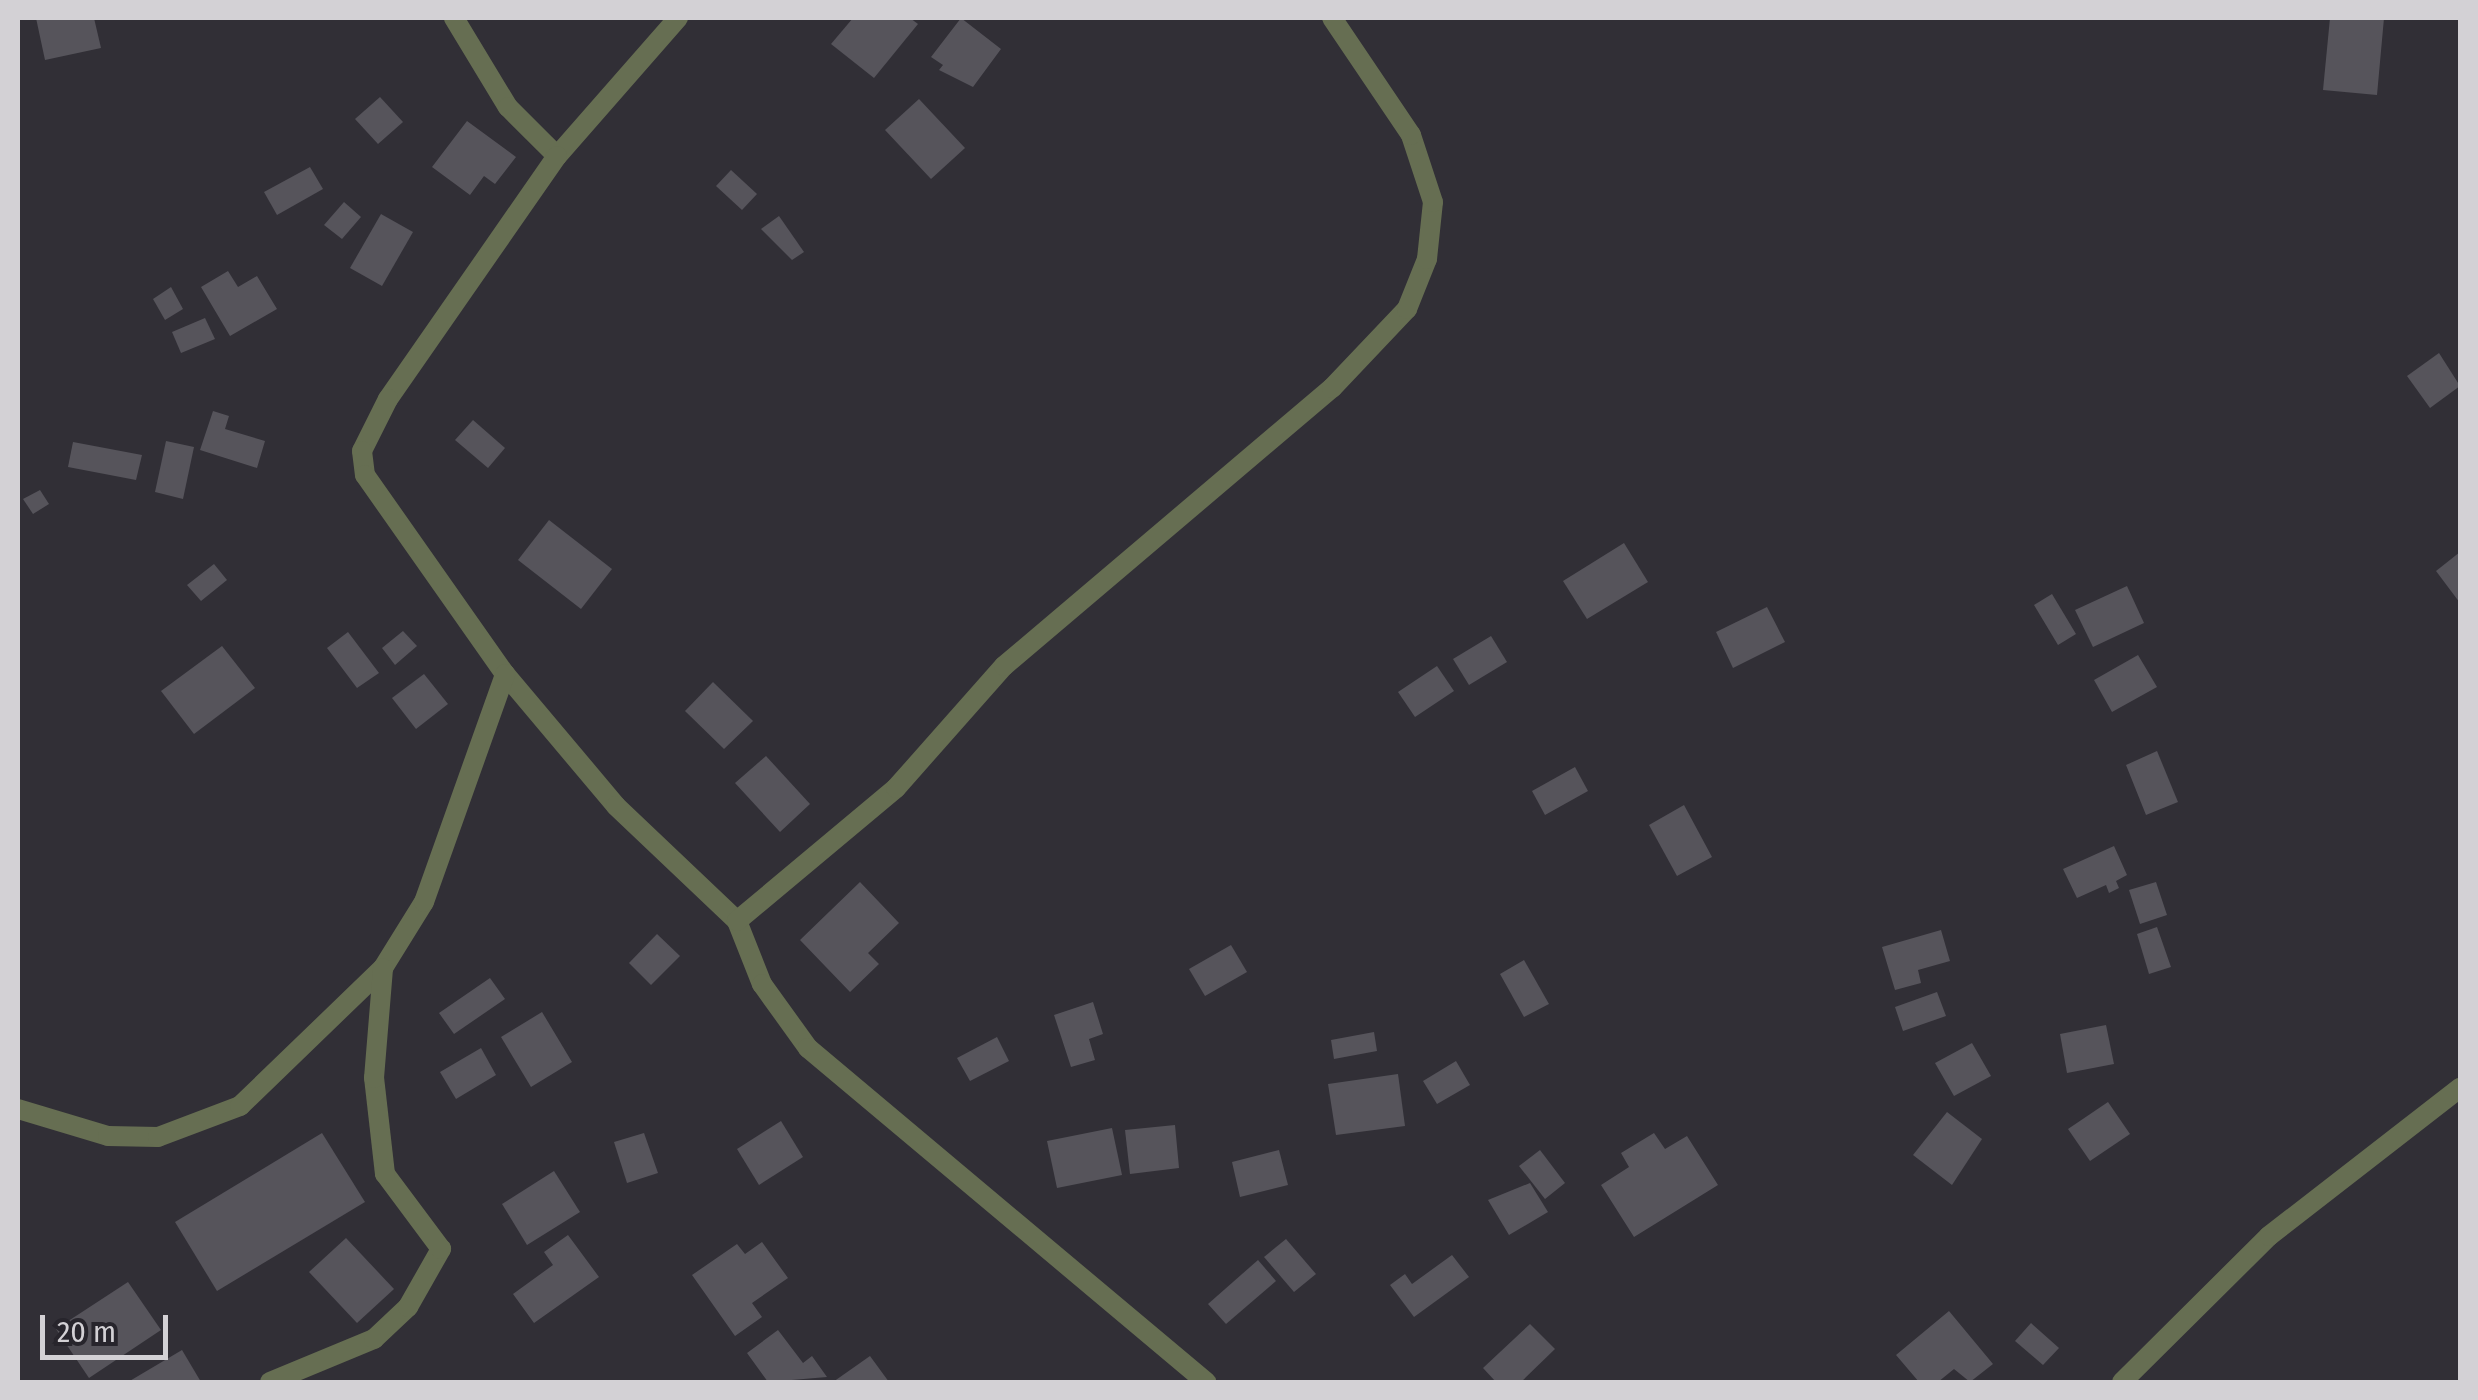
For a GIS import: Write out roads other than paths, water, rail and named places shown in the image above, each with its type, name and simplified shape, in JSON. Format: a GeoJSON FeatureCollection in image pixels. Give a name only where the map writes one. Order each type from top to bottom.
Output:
{"type":"FeatureCollection","features":[{"type":"Feature","properties":{"kind":"street"},"geometry":{"type":"LineString","coordinates":[[454,18],[508,107],[558,156]]}},
{"type":"Feature","properties":{"kind":"street"},"geometry":{"type":"LineString","coordinates":[[678,18],[558,156],[388,400],[362,451],[374,496],[505,674],[616,806],[737,921],[762,984],[808,1048],[1206,1382]]}},
{"type":"Feature","properties":{"kind":"street"},"geometry":{"type":"LineString","coordinates":[[737,921],[896,788],[1004,666],[1332,388],[1407,309],[1427,259],[1432,202],[1412,135],[1332,18]]}},
{"type":"Feature","properties":{"kind":"street"},"geometry":{"type":"LineString","coordinates":[[18,1110],[108,1136],[158,1137],[240,1106],[382,968],[424,902],[505,674]]}},
{"type":"Feature","properties":{"kind":"street"},"geometry":{"type":"LineString","coordinates":[[270,1382],[374,1339],[408,1307],[441,1249],[385,1174],[374,1078],[382,968]]}},
{"type":"Feature","properties":{"kind":"street"},"geometry":{"type":"LineString","coordinates":[[2122,1382],[2269,1236],[2460,1088]]}}]}
